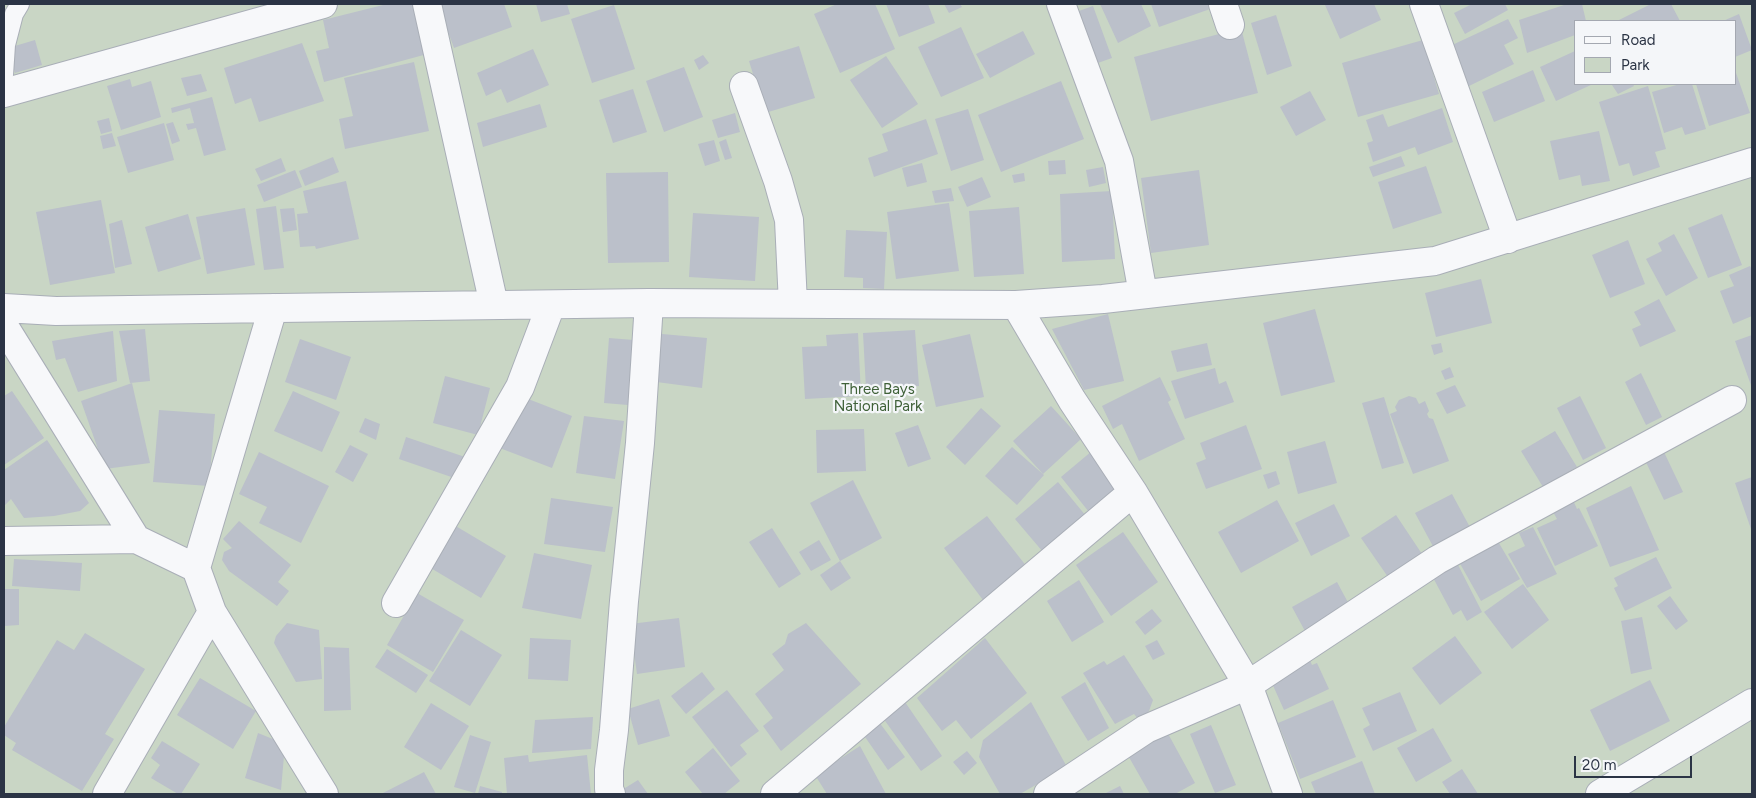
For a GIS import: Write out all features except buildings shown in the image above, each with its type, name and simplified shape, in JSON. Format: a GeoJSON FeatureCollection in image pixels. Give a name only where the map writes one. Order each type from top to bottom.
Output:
{"type":"FeatureCollection","features":[{"type":"Feature","properties":{"kind":"street"},"geometry":{"type":"LineString","coordinates":[[4,93],[323,4]]}},
{"type":"Feature","properties":{"kind":"street"},"geometry":{"type":"LineString","coordinates":[[427,4],[494,304]]}},
{"type":"Feature","properties":{"kind":"street"},"geometry":{"type":"LineString","coordinates":[[1061,4],[1119,161],[1143,294]]}},
{"type":"Feature","properties":{"kind":"street"},"geometry":{"type":"LineString","coordinates":[[1424,4],[1508,238]]}},
{"type":"Feature","properties":{"kind":"street"},"geometry":{"type":"LineString","coordinates":[[744,86],[778,181],[789,220],[793,304]]}},
{"type":"Feature","properties":{"kind":"street"},"geometry":{"type":"LineString","coordinates":[[4,308],[56,311],[649,303],[1016,305],[1143,294],[1435,261],[1752,162]]}},
{"type":"Feature","properties":{"kind":"street"},"geometry":{"type":"LineString","coordinates":[[611,794],[608,781],[640,443],[649,303]]}},
{"type":"Feature","properties":{"kind":"street"},"geometry":{"type":"LineString","coordinates":[[396,603],[520,387],[551,304]]}},
{"type":"Feature","properties":{"kind":"street"},"geometry":{"type":"LineString","coordinates":[[1016,305],[1072,400],[1132,492],[1248,685],[1288,794]]}},
{"type":"Feature","properties":{"kind":"street"},"geometry":{"type":"LineString","coordinates":[[272,308],[196,568],[212,612],[324,794]]}},
{"type":"Feature","properties":{"kind":"street"},"geometry":{"type":"LineString","coordinates":[[4,326],[136,539]]}},
{"type":"Feature","properties":{"kind":"street"},"geometry":{"type":"LineString","coordinates":[[1048,794],[1146,730],[1248,685],[1437,560],[1732,400]]}},
{"type":"Feature","properties":{"kind":"street"},"geometry":{"type":"LineString","coordinates":[[774,794],[1132,492]]}},
{"type":"Feature","properties":{"kind":"street"},"geometry":{"type":"LineString","coordinates":[[4,541],[136,539],[196,568]]}},
{"type":"Feature","properties":{"kind":"street"},"geometry":{"type":"LineString","coordinates":[[107,794],[212,612]]}},
{"type":"Feature","properties":{"kind":"street"},"geometry":{"type":"LineString","coordinates":[[1600,794],[1752,703]]}},
{"type":"Feature","properties":{"kind":"lane"},"geometry":{"type":"LineString","coordinates":[[4,75],[6,45],[14,14],[20,4]]}},
{"type":"Feature","properties":{"kind":"lane"},"geometry":{"type":"LineString","coordinates":[[4,87],[4,93]]}},
{"type":"Feature","properties":{"kind":"green space","name":"Three Bays National Park"},"geometry":{"type":"Polygon","coordinates":[[[4,4],[1752,4],[1752,794],[4,794],[4,4]]]}}]}
